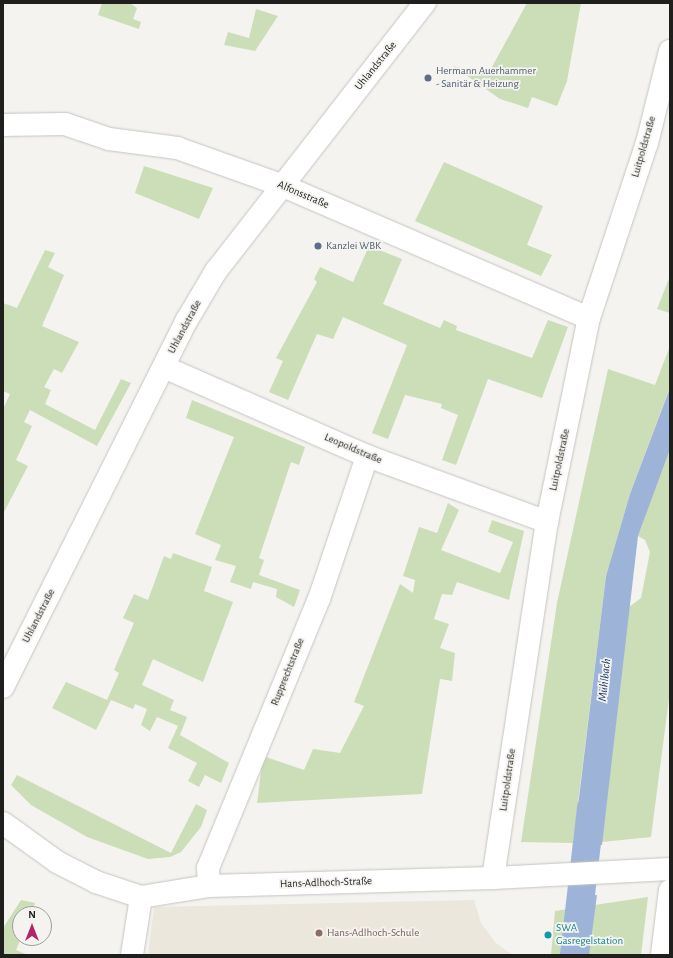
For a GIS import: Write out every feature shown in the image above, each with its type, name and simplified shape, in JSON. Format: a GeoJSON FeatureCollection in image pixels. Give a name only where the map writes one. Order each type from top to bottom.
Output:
{"type":"FeatureCollection","features":[{"type":"Feature","properties":{"kind":"street","name":"Uhlandstraße"},"geometry":{"type":"LineString","coordinates":[[3,687],[164,367],[216,271],[281,185],[425,3]]}},
{"type":"Feature","properties":{"kind":"street","name":"Luitpoldstraße"},"geometry":{"type":"LineString","coordinates":[[494,878],[547,522],[589,318],[647,143],[670,51]]}},
{"type":"Feature","properties":{"kind":"street","name":"Alfonsstraße"},"geometry":{"type":"LineString","coordinates":[[3,125],[65,124],[109,139],[177,148],[281,185],[589,318]]}},
{"type":"Feature","properties":{"kind":"street","name":"Leopoldstraße"},"geometry":{"type":"LineString","coordinates":[[164,367],[367,456],[547,522]]}},
{"type":"Feature","properties":{"kind":"street","name":"Rupprechtstraße"},"geometry":{"type":"LineString","coordinates":[[209,886],[208,868],[318,599],[367,456]]}},
{"type":"Feature","properties":{"kind":"street","name":"Hans-Adlhoch-Straße"},"geometry":{"type":"LineString","coordinates":[[3,823],[57,862],[96,882],[141,897],[209,886],[494,878],[605,873],[670,868]]}},
{"type":"Feature","properties":{"kind":"street"},"geometry":{"type":"LineString","coordinates":[[662,955],[670,890]]}},
{"type":"Feature","properties":{"kind":"street"},"geometry":{"type":"LineString","coordinates":[[132,955],[141,897]]}},
{"type":"Feature","properties":{"kind":"shaded area","name":"Hans-Adlhoch-Schule"},"geometry":{"type":"Polygon","coordinates":[[[474,900],[481,923],[496,943],[513,955],[148,955],[154,907],[474,900]]]}},
{"type":"Feature","properties":{"kind":"green space"},"geometry":{"type":"Polygon","coordinates":[[[102,3],[130,3],[137,8],[133,19],[141,22],[139,29],[98,15],[102,3]]]}},
{"type":"Feature","properties":{"kind":"green space"},"geometry":{"type":"Polygon","coordinates":[[[527,3],[581,3],[567,81],[557,106],[532,97],[528,108],[500,99],[453,66],[487,76],[527,3]]]}},
{"type":"Feature","properties":{"kind":"green space"},"geometry":{"type":"Polygon","coordinates":[[[256,9],[278,16],[255,51],[224,45],[228,32],[249,38],[256,9]]]}},
{"type":"Feature","properties":{"kind":"green space"},"geometry":{"type":"Polygon","coordinates":[[[444,162],[543,206],[527,245],[552,255],[541,276],[415,221],[444,162]]]}},
{"type":"Feature","properties":{"kind":"green space"},"geometry":{"type":"Polygon","coordinates":[[[144,166],[213,188],[199,219],[135,193],[144,166]]]}},
{"type":"Feature","properties":{"kind":"green space"},"geometry":{"type":"Polygon","coordinates":[[[369,246],[402,259],[383,304],[440,328],[444,320],[457,326],[456,330],[532,358],[548,320],[568,327],[542,398],[488,379],[456,465],[442,460],[458,415],[441,408],[442,404],[405,395],[388,439],[372,433],[407,345],[343,317],[333,339],[317,334],[288,400],[269,392],[283,361],[276,358],[317,282],[314,279],[320,267],[353,282],[369,246]]]}},
{"type":"Feature","properties":{"kind":"green space"},"geometry":{"type":"Polygon","coordinates":[[[45,250],[55,253],[48,267],[64,275],[42,326],[79,342],[62,373],[54,369],[44,387],[51,390],[45,404],[95,430],[121,379],[131,383],[97,446],[30,410],[24,422],[32,426],[16,460],[28,466],[3,514],[3,409],[10,394],[3,391],[3,303],[17,308],[45,250]]]}},
{"type":"Feature","properties":{"kind":"green space"},"geometry":{"type":"Polygon","coordinates":[[[670,276],[670,313],[657,309],[670,276]]]}},
{"type":"Feature","properties":{"kind":"green space"},"geometry":{"type":"Polygon","coordinates":[[[670,346],[670,387],[630,494],[606,576],[573,843],[521,842],[557,603],[608,369],[655,385],[670,346]]]}},
{"type":"Feature","properties":{"kind":"green space"},"geometry":{"type":"Polygon","coordinates":[[[192,400],[305,447],[299,465],[291,462],[259,558],[264,560],[259,575],[300,590],[294,607],[276,597],[277,589],[253,582],[251,589],[230,582],[236,566],[215,560],[221,545],[195,534],[234,437],[186,418],[192,400]]]}},
{"type":"Feature","properties":{"kind":"green space"},"geometry":{"type":"Polygon","coordinates":[[[670,445],[670,691],[651,837],[602,842],[629,607],[641,598],[650,552],[645,540],[638,536],[670,445]]]}},
{"type":"Feature","properties":{"kind":"green space"},"geometry":{"type":"Polygon","coordinates":[[[448,503],[459,510],[441,550],[500,573],[513,542],[488,532],[492,520],[524,531],[509,600],[457,582],[452,595],[442,594],[434,619],[449,624],[440,648],[455,653],[452,681],[440,679],[422,794],[257,803],[263,756],[304,770],[313,749],[340,753],[364,706],[354,702],[400,584],[413,593],[415,580],[403,576],[419,527],[437,533],[448,503]]]}},
{"type":"Feature","properties":{"kind":"green space"},"geometry":{"type":"Polygon","coordinates":[[[173,553],[212,567],[204,591],[233,602],[203,682],[153,659],[142,685],[174,700],[170,710],[187,717],[180,735],[229,763],[221,783],[205,775],[199,787],[188,781],[197,763],[168,748],[178,726],[157,717],[150,731],[141,725],[147,709],[135,704],[133,709],[111,700],[96,730],[52,708],[66,682],[107,700],[119,673],[114,670],[134,623],[123,618],[134,594],[148,600],[164,556],[171,559],[173,553]]]}},
{"type":"Feature","properties":{"kind":"green space"},"geometry":{"type":"Polygon","coordinates":[[[17,775],[171,853],[196,804],[207,810],[201,827],[181,852],[170,857],[148,859],[87,837],[31,805],[11,785],[17,775]]]}},
{"type":"Feature","properties":{"kind":"green space"},"geometry":{"type":"Polygon","coordinates":[[[648,897],[641,955],[551,955],[555,911],[648,897]]]}},
{"type":"Feature","properties":{"kind":"green space"},"geometry":{"type":"Polygon","coordinates":[[[21,900],[35,903],[34,906],[17,906],[21,900]]]}},
{"type":"Feature","properties":{"kind":"green space"},"geometry":{"type":"Polygon","coordinates":[[[12,914],[12,946],[18,946],[16,950],[28,955],[3,955],[3,928],[12,914]]]}},
{"type":"Feature","properties":{"kind":"water"},"geometry":{"type":"Polygon","coordinates":[[[670,388],[670,449],[638,536],[602,845],[573,847],[606,576],[630,494],[670,388]]]}},
{"type":"Feature","properties":{"kind":"water"},"geometry":{"type":"Polygon","coordinates":[[[597,895],[589,955],[561,955],[568,897],[597,895]]]}},
{"type":"Feature","properties":{"kind":"waterway","name":"Mühlbach"},"geometry":{"type":"LineString","coordinates":[[574,955],[591,808]]}},
{"type":"Feature","properties":{"kind":"place","name":"Hermann Auerhammer - Sanitär & Heizung"},"geometry":{"type":"Point","coordinates":[428,78]}},
{"type":"Feature","properties":{"kind":"place","name":"Kanzlei WBK"},"geometry":{"type":"Point","coordinates":[318,246]}},
{"type":"Feature","properties":{"kind":"place","name":"Hans-Adlhoch-Schule"},"geometry":{"type":"Point","coordinates":[319,933]}},
{"type":"Feature","properties":{"kind":"place","name":"SWA Gasregelstation"},"geometry":{"type":"Point","coordinates":[548,935]}}]}
